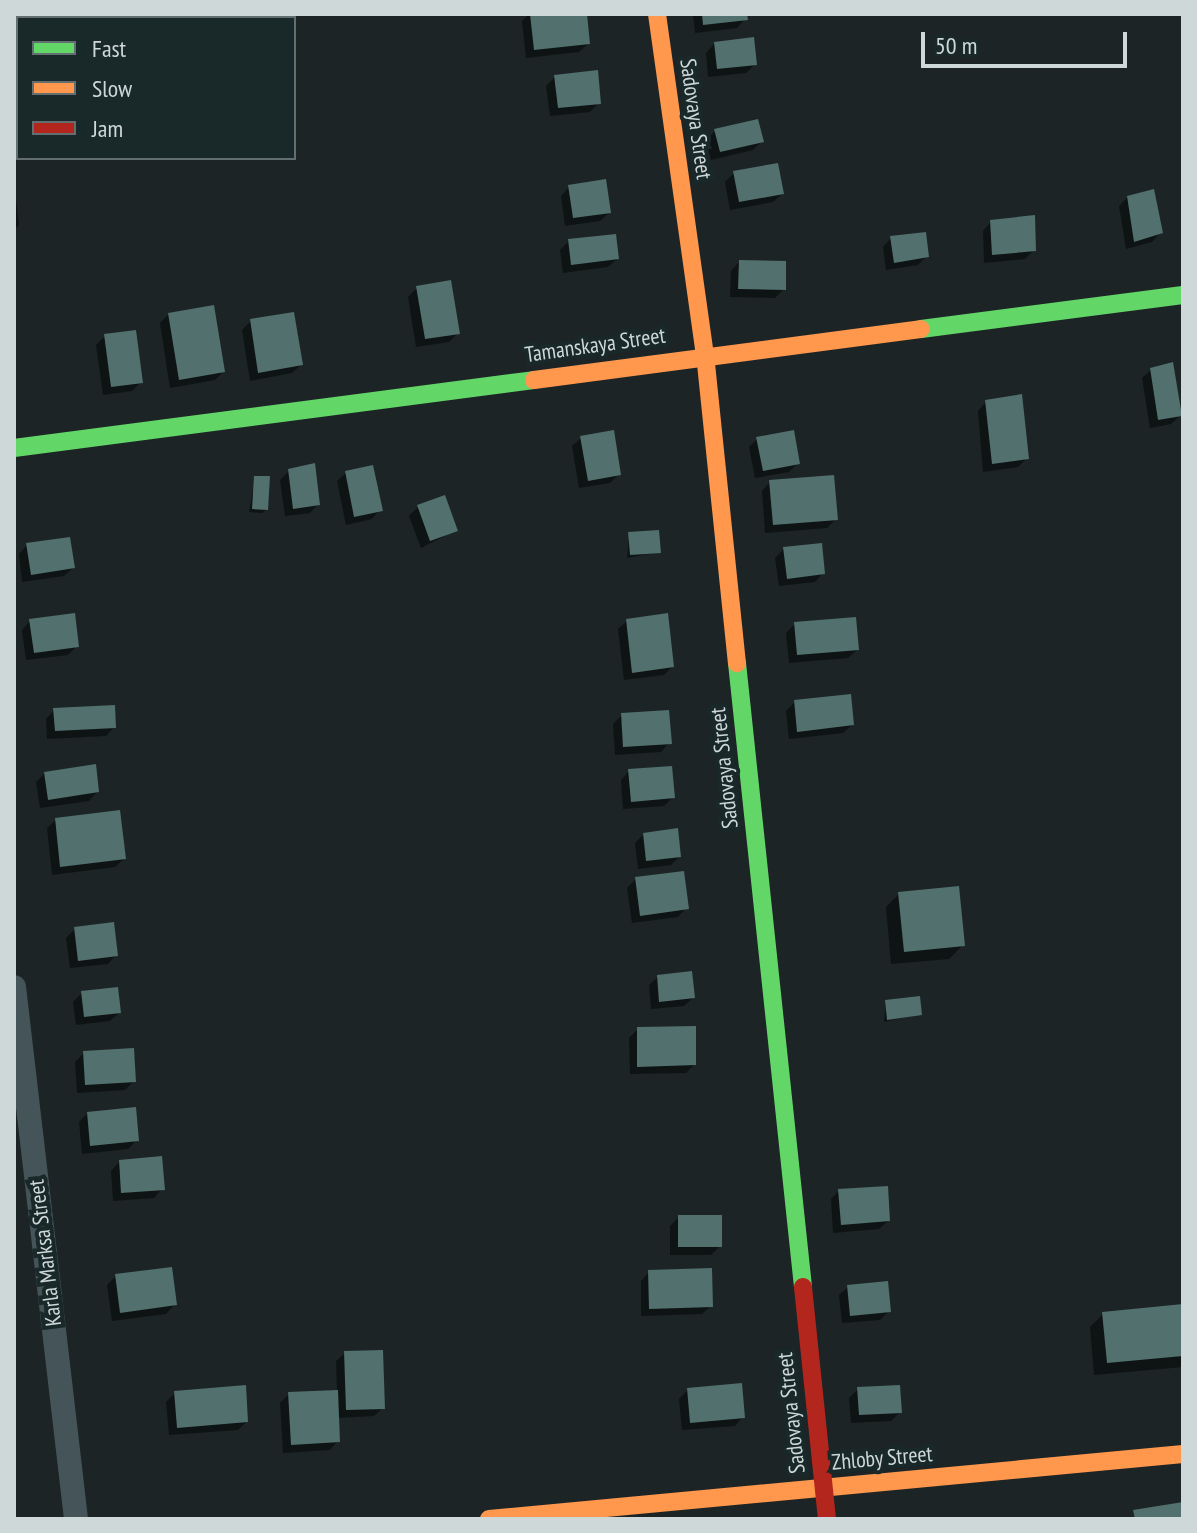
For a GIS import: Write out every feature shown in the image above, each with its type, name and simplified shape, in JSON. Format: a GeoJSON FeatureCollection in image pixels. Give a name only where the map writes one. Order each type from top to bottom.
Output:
{"type":"FeatureCollection","features":[{"type":"Feature","properties":{"kind":"street","name":"Sadovaya Street"},"geometry":{"type":"LineString","coordinates":[[657,14],[705,354],[827,1519]]}},
{"type":"Feature","properties":{"kind":"street","name":"Tamanskaya Street"},"geometry":{"type":"LineString","coordinates":[[14,448],[705,354],[1183,295]]}},
{"type":"Feature","properties":{"kind":"street","name":"Karla Marksa Street"},"geometry":{"type":"LineString","coordinates":[[14,987],[76,1519]]}},
{"type":"Feature","properties":{"kind":"street","name":"Zhloby Street"},"geometry":{"type":"LineString","coordinates":[[489,1519],[1183,1454]]}},
{"type":"Feature","properties":{"kind":"building"},"geometry":{"type":"Polygon","coordinates":[[[530,14],[587,14],[590,44],[534,50],[530,14]]]}},
{"type":"Feature","properties":{"kind":"building"},"geometry":{"type":"Polygon","coordinates":[[[702,14],[747,14],[748,20],[703,25],[702,14]]]}},
{"type":"Feature","properties":{"kind":"building"},"geometry":{"type":"Polygon","coordinates":[[[754,37],[757,65],[717,69],[714,42],[754,37]]]}},
{"type":"Feature","properties":{"kind":"building"},"geometry":{"type":"Polygon","coordinates":[[[598,70],[601,104],[558,108],[554,75],[598,70]]]}},
{"type":"Feature","properties":{"kind":"building"},"geometry":{"type":"Polygon","coordinates":[[[758,119],[764,142],[720,152],[714,129],[758,119]]]}},
{"type":"Feature","properties":{"kind":"building"},"geometry":{"type":"Polygon","coordinates":[[[778,163],[784,194],[739,202],[733,171],[778,163]]]}},
{"type":"Feature","properties":{"kind":"building"},"geometry":{"type":"Polygon","coordinates":[[[606,179],[611,213],[573,218],[568,185],[606,179]]]}},
{"type":"Feature","properties":{"kind":"building"},"geometry":{"type":"Polygon","coordinates":[[[1154,189],[1163,233],[1134,242],[1127,196],[1154,189]]]}},
{"type":"Feature","properties":{"kind":"building"},"geometry":{"type":"Polygon","coordinates":[[[1035,215],[1036,251],[992,255],[990,220],[1035,215]]]}},
{"type":"Feature","properties":{"kind":"building"},"geometry":{"type":"Polygon","coordinates":[[[926,232],[929,257],[894,263],[890,236],[926,232]]]}},
{"type":"Feature","properties":{"kind":"building"},"geometry":{"type":"Polygon","coordinates":[[[616,234],[619,259],[571,265],[568,239],[616,234]]]}},
{"type":"Feature","properties":{"kind":"building"},"geometry":{"type":"Polygon","coordinates":[[[739,260],[786,261],[786,290],[738,289],[739,260]]]}},
{"type":"Feature","properties":{"kind":"building"},"geometry":{"type":"Polygon","coordinates":[[[451,280],[460,334],[425,339],[416,286],[451,280]]]}},
{"type":"Feature","properties":{"kind":"building"},"geometry":{"type":"Polygon","coordinates":[[[214,305],[225,372],[179,380],[168,313],[214,305]]]}},
{"type":"Feature","properties":{"kind":"building"},"geometry":{"type":"Polygon","coordinates":[[[294,312],[303,365],[258,373],[250,319],[294,312]]]}},
{"type":"Feature","properties":{"kind":"building"},"geometry":{"type":"Polygon","coordinates":[[[136,330],[143,383],[111,387],[104,334],[136,330]]]}},
{"type":"Feature","properties":{"kind":"building"},"geometry":{"type":"Polygon","coordinates":[[[1173,362],[1182,416],[1158,420],[1150,368],[1173,362]]]}},
{"type":"Feature","properties":{"kind":"building"},"geometry":{"type":"Polygon","coordinates":[[[1022,394],[1029,459],[992,464],[985,400],[1022,394]]]}},
{"type":"Feature","properties":{"kind":"building"},"geometry":{"type":"Polygon","coordinates":[[[614,430],[621,475],[588,481],[580,436],[614,430]]]}},
{"type":"Feature","properties":{"kind":"building"},"geometry":{"type":"Polygon","coordinates":[[[794,430],[800,464],[763,471],[756,437],[794,430]]]}},
{"type":"Feature","properties":{"kind":"building"},"geometry":{"type":"Polygon","coordinates":[[[315,463],[320,505],[293,509],[288,469],[315,463]]]}},
{"type":"Feature","properties":{"kind":"building"},"geometry":{"type":"Polygon","coordinates":[[[373,465],[383,511],[354,517],[345,471],[373,465]]]}},
{"type":"Feature","properties":{"kind":"building"},"geometry":{"type":"Polygon","coordinates":[[[834,475],[838,520],[773,525],[769,480],[834,475]]]}},
{"type":"Feature","properties":{"kind":"building"},"geometry":{"type":"Polygon","coordinates":[[[254,476],[270,476],[268,510],[252,509],[254,476]]]}},
{"type":"Feature","properties":{"kind":"building"},"geometry":{"type":"Polygon","coordinates":[[[445,495],[458,531],[430,541],[417,505],[445,495]]]}},
{"type":"Feature","properties":{"kind":"building"},"geometry":{"type":"Polygon","coordinates":[[[659,530],[661,553],[630,555],[628,532],[659,530]]]}},
{"type":"Feature","properties":{"kind":"building"},"geometry":{"type":"Polygon","coordinates":[[[70,537],[75,568],[31,575],[26,543],[70,537]]]}},
{"type":"Feature","properties":{"kind":"building"},"geometry":{"type":"Polygon","coordinates":[[[822,543],[825,574],[787,579],[783,547],[822,543]]]}},
{"type":"Feature","properties":{"kind":"building"},"geometry":{"type":"Polygon","coordinates":[[[75,613],[79,647],[34,653],[29,619],[75,613]]]}},
{"type":"Feature","properties":{"kind":"building"},"geometry":{"type":"Polygon","coordinates":[[[668,613],[674,667],[632,673],[626,619],[668,613]]]}},
{"type":"Feature","properties":{"kind":"building"},"geometry":{"type":"Polygon","coordinates":[[[856,617],[859,650],[797,655],[794,622],[856,617]]]}},
{"type":"Feature","properties":{"kind":"building"},"geometry":{"type":"Polygon","coordinates":[[[851,694],[854,725],[797,732],[794,700],[851,694]]]}},
{"type":"Feature","properties":{"kind":"building"},"geometry":{"type":"Polygon","coordinates":[[[115,705],[116,728],[55,731],[53,708],[115,705]]]}},
{"type":"Feature","properties":{"kind":"building"},"geometry":{"type":"Polygon","coordinates":[[[669,710],[672,744],[623,747],[621,713],[669,710]]]}},
{"type":"Feature","properties":{"kind":"building"},"geometry":{"type":"Polygon","coordinates":[[[96,764],[99,792],[48,800],[44,772],[96,764]]]}},
{"type":"Feature","properties":{"kind":"building"},"geometry":{"type":"Polygon","coordinates":[[[672,766],[675,798],[631,802],[628,769],[672,766]]]}},
{"type":"Feature","properties":{"kind":"building"},"geometry":{"type":"Polygon","coordinates":[[[120,810],[126,859],[60,867],[55,818],[120,810]]]}},
{"type":"Feature","properties":{"kind":"building"},"geometry":{"type":"Polygon","coordinates":[[[678,828],[681,857],[646,861],[643,833],[678,828]]]}},
{"type":"Feature","properties":{"kind":"building"},"geometry":{"type":"Polygon","coordinates":[[[684,871],[689,909],[640,916],[635,877],[684,871]]]}},
{"type":"Feature","properties":{"kind":"building"},"geometry":{"type":"Polygon","coordinates":[[[959,886],[965,946],[904,952],[898,892],[959,886]]]}},
{"type":"Feature","properties":{"kind":"building"},"geometry":{"type":"Polygon","coordinates":[[[114,922],[118,956],[78,961],[74,927],[114,922]]]}},
{"type":"Feature","properties":{"kind":"building"},"geometry":{"type":"Polygon","coordinates":[[[692,971],[695,998],[659,1002],[657,975],[692,971]]]}},
{"type":"Feature","properties":{"kind":"building"},"geometry":{"type":"Polygon","coordinates":[[[118,987],[121,1013],[84,1017],[81,991],[118,987]]]}},
{"type":"Feature","properties":{"kind":"building"},"geometry":{"type":"Polygon","coordinates":[[[920,996],[922,1015],[887,1020],[885,1000],[920,996]]]}},
{"type":"Feature","properties":{"kind":"building"},"geometry":{"type":"Polygon","coordinates":[[[696,1026],[696,1065],[637,1067],[637,1027],[696,1026]]]}},
{"type":"Feature","properties":{"kind":"building"},"geometry":{"type":"Polygon","coordinates":[[[134,1048],[136,1082],[85,1085],[83,1051],[134,1048]]]}},
{"type":"Feature","properties":{"kind":"building"},"geometry":{"type":"Polygon","coordinates":[[[136,1107],[139,1141],[90,1146],[87,1112],[136,1107]]]}},
{"type":"Feature","properties":{"kind":"building"},"geometry":{"type":"Polygon","coordinates":[[[162,1156],[165,1190],[121,1193],[119,1160],[162,1156]]]}},
{"type":"Feature","properties":{"kind":"building"},"geometry":{"type":"Polygon","coordinates":[[[888,1186],[890,1221],[841,1225],[838,1189],[888,1186]]]}},
{"type":"Feature","properties":{"kind":"building"},"geometry":{"type":"Polygon","coordinates":[[[678,1215],[722,1215],[722,1247],[678,1247],[678,1215]]]}},
{"type":"Feature","properties":{"kind":"building"},"geometry":{"type":"Polygon","coordinates":[[[172,1267],[177,1305],[120,1313],[115,1274],[172,1267]]]}},
{"type":"Feature","properties":{"kind":"building"},"geometry":{"type":"Polygon","coordinates":[[[712,1268],[713,1307],[649,1309],[648,1270],[712,1268]]]}},
{"type":"Feature","properties":{"kind":"building"},"geometry":{"type":"Polygon","coordinates":[[[888,1281],[891,1312],[850,1316],[847,1285],[888,1281]]]}},
{"type":"Feature","properties":{"kind":"building"},"geometry":{"type":"Polygon","coordinates":[[[1183,1304],[1183,1356],[1107,1363],[1102,1312],[1183,1304]]]}},
{"type":"Feature","properties":{"kind":"building"},"geometry":{"type":"Polygon","coordinates":[[[383,1350],[385,1409],[346,1410],[344,1351],[383,1350]]]}},
{"type":"Feature","properties":{"kind":"building"},"geometry":{"type":"Polygon","coordinates":[[[742,1383],[745,1418],[690,1423],[687,1388],[742,1383]]]}},
{"type":"Feature","properties":{"kind":"building"},"geometry":{"type":"Polygon","coordinates":[[[246,1385],[248,1422],[177,1428],[174,1391],[246,1385]]]}},
{"type":"Feature","properties":{"kind":"building"},"geometry":{"type":"Polygon","coordinates":[[[900,1385],[902,1413],[859,1415],[857,1387],[900,1385]]]}},
{"type":"Feature","properties":{"kind":"building"},"geometry":{"type":"Polygon","coordinates":[[[338,1390],[340,1442],[291,1445],[288,1392],[338,1390]]]}},
{"type":"Feature","properties":{"kind":"building"},"geometry":{"type":"Polygon","coordinates":[[[1183,1502],[1183,1519],[1135,1519],[1133,1510],[1183,1502]]]}},
{"type":"Feature","properties":{"kind":"traffic: fast"},"geometry":{"type":"LineString","coordinates":[[921,329],[1183,295]]}},
{"type":"Feature","properties":{"kind":"traffic: fast"},"geometry":{"type":"LineString","coordinates":[[14,448],[534,380]]}},
{"type":"Feature","properties":{"kind":"traffic: fast"},"geometry":{"type":"LineString","coordinates":[[737,663],[803,1287]]}},
{"type":"Feature","properties":{"kind":"traffic: slow"},"geometry":{"type":"LineString","coordinates":[[657,14],[705,354],[737,663]]}},
{"type":"Feature","properties":{"kind":"traffic: slow"},"geometry":{"type":"LineString","coordinates":[[534,380],[921,329]]}},
{"type":"Feature","properties":{"kind":"traffic: slow"},"geometry":{"type":"LineString","coordinates":[[489,1519],[1183,1454]]}},
{"type":"Feature","properties":{"kind":"traffic: jam"},"geometry":{"type":"LineString","coordinates":[[803,1287],[827,1519]]}}]}
